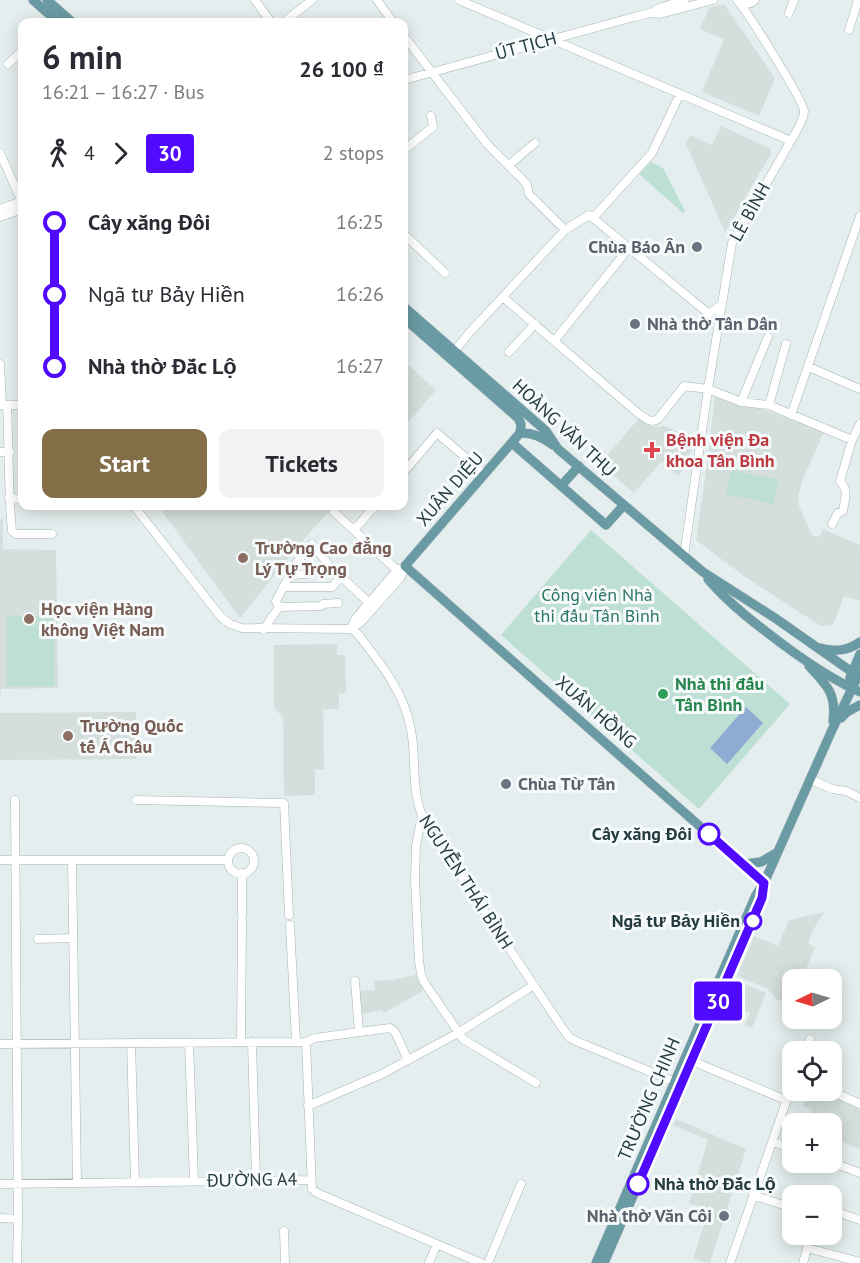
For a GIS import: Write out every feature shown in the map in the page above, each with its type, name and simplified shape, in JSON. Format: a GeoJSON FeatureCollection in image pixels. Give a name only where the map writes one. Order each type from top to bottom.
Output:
{"type":"FeatureCollection","features":[{"type":"Feature","properties":{"kind":"main road"},"geometry":{"type":"LineString","coordinates":[[33,0],[51,18]]}},
{"type":"Feature","properties":{"kind":"main road"},"geometry":{"type":"LineString","coordinates":[[47,0],[67,18]]}},
{"type":"Feature","properties":{"kind":"main road","name":"HOÀNG VĂN THỤ"},"geometry":{"type":"LineString","coordinates":[[408,311],[435,340]]}},
{"type":"Feature","properties":{"kind":"main road","name":"HOÀNG VĂN THỤ"},"geometry":{"type":"LineString","coordinates":[[408,321],[435,340],[546,431],[558,449],[703,572],[858,674]]}},
{"type":"Feature","properties":{"kind":"main road","name":"HOÀNG VĂN THỤ"},"geometry":{"type":"LineString","coordinates":[[452,354],[518,418],[521,424],[520,433]]}},
{"type":"Feature","properties":{"kind":"main road"},"geometry":{"type":"LineString","coordinates":[[520,433],[538,436],[558,449]]}},
{"type":"Feature","properties":{"kind":"main road","name":"XUÂN DIỆU"},"geometry":{"type":"LineString","coordinates":[[401,568],[520,433]]}},
{"type":"Feature","properties":{"kind":"main road"},"geometry":{"type":"LineString","coordinates":[[512,443],[606,525],[624,505]]}},
{"type":"Feature","properties":{"kind":"main road"},"geometry":{"type":"LineString","coordinates":[[561,486],[579,466]]}},
{"type":"Feature","properties":{"kind":"main road","name":"XUÂN HỒNG"},"geometry":{"type":"LineString","coordinates":[[401,568],[764,883]]}},
{"type":"Feature","properties":{"kind":"main road","name":"HOÀNG VĂN THỤ"},"geometry":{"type":"LineString","coordinates":[[703,572],[719,592],[740,612],[797,655],[853,688]]}},
{"type":"Feature","properties":{"kind":"main road"},"geometry":{"type":"LineString","coordinates":[[814,646],[840,651],[860,642]]}},
{"type":"Feature","properties":{"kind":"main road","name":"TRƯỜNG CHINH"},"geometry":{"type":"LineString","coordinates":[[604,1263],[678,1083],[692,1061],[756,896],[853,688],[858,674],[860,654]]}},
{"type":"Feature","properties":{"kind":"main road"},"geometry":{"type":"LineString","coordinates":[[797,655],[821,678],[830,691],[834,705],[832,730]]}},
{"type":"Feature","properties":{"kind":"main road"},"geometry":{"type":"LineString","coordinates":[[832,730],[847,712],[860,705]]}},
{"type":"Feature","properties":{"kind":"main road"},"geometry":{"type":"LineString","coordinates":[[744,864],[761,862],[778,852]]}},
{"type":"Feature","properties":{"kind":"main road","name":"TRƯỜNG CHINH"},"geometry":{"type":"LineString","coordinates":[[596,1263],[726,974]]}},
{"type":"Feature","properties":{"kind":"street"},"geometry":{"type":"LineString","coordinates":[[255,0],[268,18]]}},
{"type":"Feature","properties":{"kind":"street"},"geometry":{"type":"LineString","coordinates":[[289,18],[312,0]]}},
{"type":"Feature","properties":{"kind":"street"},"geometry":{"type":"LineString","coordinates":[[377,0],[390,18]]}},
{"type":"Feature","properties":{"kind":"street"},"geometry":{"type":"LineString","coordinates":[[459,0],[791,141]]}},
{"type":"Feature","properties":{"kind":"street","name":"ÚT TỊCH"},"geometry":{"type":"LineString","coordinates":[[650,14],[659,8],[685,0]]}},
{"type":"Feature","properties":{"kind":"street","name":"ÚT TỊCH"},"geometry":{"type":"LineString","coordinates":[[408,79],[552,39],[713,0]]}},
{"type":"Feature","properties":{"kind":"street"},"geometry":{"type":"LineString","coordinates":[[737,0],[747,4],[754,1]]}},
{"type":"Feature","properties":{"kind":"street","name":"LÊ BÌNH"},"geometry":{"type":"LineString","coordinates":[[684,556],[733,239],[791,141],[804,113],[803,107],[737,0]]}},
{"type":"Feature","properties":{"kind":"street"},"geometry":{"type":"LineString","coordinates":[[789,13],[794,0]]}},
{"type":"Feature","properties":{"kind":"street"},"geometry":{"type":"LineString","coordinates":[[849,30],[858,0]]}},
{"type":"Feature","properties":{"kind":"street"},"geometry":{"type":"LineString","coordinates":[[751,20],[750,12],[754,1]]}},
{"type":"Feature","properties":{"kind":"street"},"geometry":{"type":"LineString","coordinates":[[408,42],[487,144],[527,185],[529,194],[565,230]]}},
{"type":"Feature","properties":{"kind":"street"},"geometry":{"type":"LineString","coordinates":[[8,64],[18,55]]}},
{"type":"Feature","properties":{"kind":"street"},"geometry":{"type":"LineString","coordinates":[[593,218],[652,153],[680,94]]}},
{"type":"Feature","properties":{"kind":"street"},"geometry":{"type":"LineString","coordinates":[[408,147],[433,127],[431,116]]}},
{"type":"Feature","properties":{"kind":"street"},"geometry":{"type":"LineString","coordinates":[[509,165],[535,143]]}},
{"type":"Feature","properties":{"kind":"street"},"geometry":{"type":"LineString","coordinates":[[0,153],[18,192]]}},
{"type":"Feature","properties":{"kind":"street"},"geometry":{"type":"LineString","coordinates":[[0,210],[18,203]]}},
{"type":"Feature","properties":{"kind":"street"},"geometry":{"type":"LineString","coordinates":[[0,217],[18,210]]}},
{"type":"Feature","properties":{"kind":"street"},"geometry":{"type":"LineString","coordinates":[[452,354],[565,230],[589,215],[709,314],[721,306]]}},
{"type":"Feature","properties":{"kind":"street"},"geometry":{"type":"LineString","coordinates":[[791,415],[860,216]]}},
{"type":"Feature","properties":{"kind":"street"},"geometry":{"type":"LineString","coordinates":[[408,238],[445,273]]}},
{"type":"Feature","properties":{"kind":"street"},"geometry":{"type":"LineString","coordinates":[[555,340],[629,248]]}},
{"type":"Feature","properties":{"kind":"street"},"geometry":{"type":"LineString","coordinates":[[504,298],[639,414],[651,421],[658,419],[684,386],[708,389],[741,402],[769,405],[852,440]]}},
{"type":"Feature","properties":{"kind":"street"},"geometry":{"type":"LineString","coordinates":[[509,352],[535,324]]}},
{"type":"Feature","properties":{"kind":"street"},"geometry":{"type":"LineString","coordinates":[[741,402],[768,337]]}},
{"type":"Feature","properties":{"kind":"street"},"geometry":{"type":"LineString","coordinates":[[769,405],[786,344]]}},
{"type":"Feature","properties":{"kind":"street"},"geometry":{"type":"LineString","coordinates":[[0,364],[10,452],[9,498],[12,531],[16,534],[51,534]]}},
{"type":"Feature","properties":{"kind":"street"},"geometry":{"type":"LineString","coordinates":[[809,367],[860,389]]}},
{"type":"Feature","properties":{"kind":"street"},"geometry":{"type":"LineString","coordinates":[[832,524],[838,513],[843,511],[846,493],[840,481],[852,440],[860,424]]}},
{"type":"Feature","properties":{"kind":"street"},"geometry":{"type":"LineString","coordinates":[[408,467],[437,433],[485,474]]}},
{"type":"Feature","properties":{"kind":"street"},"geometry":{"type":"LineString","coordinates":[[0,452],[10,452]]}},
{"type":"Feature","properties":{"kind":"street"},"geometry":{"type":"LineString","coordinates":[[9,498],[18,499]]}},
{"type":"Feature","properties":{"kind":"street"},"geometry":{"type":"LineString","coordinates":[[137,510],[225,621],[236,627],[263,630],[351,629]]}},
{"type":"Feature","properties":{"kind":"street"},"geometry":{"type":"LineString","coordinates":[[354,530],[372,510]]}},
{"type":"Feature","properties":{"kind":"street"},"geometry":{"type":"LineString","coordinates":[[334,512],[401,568]]}},
{"type":"Feature","properties":{"kind":"street"},"geometry":{"type":"LineString","coordinates":[[279,608],[276,601],[283,587],[296,563],[312,544],[329,566],[369,603]]}},
{"type":"Feature","properties":{"kind":"street"},"geometry":{"type":"LineString","coordinates":[[290,574],[323,571],[329,566]]}},
{"type":"Feature","properties":{"kind":"street","name":"XUÂN DIỆU"},"geometry":{"type":"LineString","coordinates":[[351,629],[355,619],[401,568]]}},
{"type":"Feature","properties":{"kind":"street","name":"XUÂN DIỆU"},"geometry":{"type":"LineString","coordinates":[[351,629],[360,623],[400,577],[401,568]]}},
{"type":"Feature","properties":{"kind":"street"},"geometry":{"type":"LineString","coordinates":[[283,587],[332,587],[341,577]]}},
{"type":"Feature","properties":{"kind":"street"},"geometry":{"type":"LineString","coordinates":[[279,608],[338,603]]}},
{"type":"Feature","properties":{"kind":"street"},"geometry":{"type":"LineString","coordinates":[[263,630],[279,608]]}},
{"type":"Feature","properties":{"kind":"street","name":"NGUYỄN THÁI BÌNH"},"geometry":{"type":"LineString","coordinates":[[351,629],[358,634],[397,687],[411,728],[415,792],[422,816],[430,831],[570,1038],[678,1083]]}},
{"type":"Feature","properties":{"kind":"street"},"geometry":{"type":"LineString","coordinates":[[810,779],[860,798]]}},
{"type":"Feature","properties":{"kind":"street"},"geometry":{"type":"LineString","coordinates":[[15,800],[17,1263]]}},
{"type":"Feature","properties":{"kind":"street"},"geometry":{"type":"LineString","coordinates":[[136,800],[284,802],[289,915]]}},
{"type":"Feature","properties":{"kind":"street"},"geometry":{"type":"LineString","coordinates":[[422,816],[416,845],[415,879],[419,967],[424,982],[458,1033],[469,1044],[536,1083]]}},
{"type":"Feature","properties":{"kind":"street"},"geometry":{"type":"LineString","coordinates":[[242,848],[249,850],[253,857],[253,864],[249,870],[242,873],[232,871],[228,860],[234,849],[242,848]]}},
{"type":"Feature","properties":{"kind":"street"},"geometry":{"type":"LineString","coordinates":[[0,860],[228,860]]}},
{"type":"Feature","properties":{"kind":"street"},"geometry":{"type":"LineString","coordinates":[[72,860],[77,1183]]}},
{"type":"Feature","properties":{"kind":"street"},"geometry":{"type":"LineString","coordinates":[[241,1042],[242,873]]}},
{"type":"Feature","properties":{"kind":"street"},"geometry":{"type":"LineString","coordinates":[[290,925],[296,1042]]}},
{"type":"Feature","properties":{"kind":"street"},"geometry":{"type":"LineString","coordinates":[[38,939],[74,938]]}},
{"type":"Feature","properties":{"kind":"street"},"geometry":{"type":"LineString","coordinates":[[355,981],[359,1032]]}},
{"type":"Feature","properties":{"kind":"street"},"geometry":{"type":"LineString","coordinates":[[308,1106],[382,1074],[458,1033],[534,985]]}},
{"type":"Feature","properties":{"kind":"street"},"geometry":{"type":"LineString","coordinates":[[0,1044],[306,1042],[315,1038],[392,1029],[408,1060]]}},
{"type":"Feature","properties":{"kind":"street"},"geometry":{"type":"LineString","coordinates":[[252,1042],[256,1180]]}},
{"type":"Feature","properties":{"kind":"street"},"geometry":{"type":"LineString","coordinates":[[306,1042],[311,1180]]}},
{"type":"Feature","properties":{"kind":"street"},"geometry":{"type":"LineString","coordinates":[[131,1043],[135,1182]]}},
{"type":"Feature","properties":{"kind":"street"},"geometry":{"type":"LineString","coordinates":[[189,1043],[194,1181]]}},
{"type":"Feature","properties":{"kind":"street"},"geometry":{"type":"LineString","coordinates":[[692,1061],[782,1098]]}},
{"type":"Feature","properties":{"kind":"street"},"geometry":{"type":"LineString","coordinates":[[842,1096],[860,1104]]}},
{"type":"Feature","properties":{"kind":"street"},"geometry":{"type":"LineString","coordinates":[[730,1263],[786,1101]]}},
{"type":"Feature","properties":{"kind":"street"},"geometry":{"type":"LineString","coordinates":[[772,1142],[782,1145]]}},
{"type":"Feature","properties":{"kind":"street"},"geometry":{"type":"LineString","coordinates":[[842,1166],[860,1173]]}},
{"type":"Feature","properties":{"kind":"street","name":"ĐƯỜNG A4"},"geometry":{"type":"LineString","coordinates":[[0,1184],[311,1180],[312,1189],[317,1193],[481,1263]]}},
{"type":"Feature","properties":{"kind":"street"},"geometry":{"type":"LineString","coordinates":[[488,1263],[521,1184]]}},
{"type":"Feature","properties":{"kind":"street"},"geometry":{"type":"LineString","coordinates":[[753,1195],[782,1205]]}},
{"type":"Feature","properties":{"kind":"street"},"geometry":{"type":"LineString","coordinates":[[842,1213],[860,1220]]}},
{"type":"Feature","properties":{"kind":"street"},"geometry":{"type":"LineString","coordinates":[[0,1218],[18,1219]]}},
{"type":"Feature","properties":{"kind":"street"},"geometry":{"type":"LineString","coordinates":[[284,1231],[285,1263]]}},
{"type":"Feature","properties":{"kind":"street"},"geometry":{"type":"LineString","coordinates":[[429,1263],[437,1244]]}},
{"type":"Feature","properties":{"kind":"street"},"geometry":{"type":"LineString","coordinates":[[803,1263],[808,1245]]}},
{"type":"Feature","properties":{"kind":"street"},"geometry":{"type":"LineString","coordinates":[[807,1248],[860,1262]]}},
{"type":"Feature","properties":{"kind":"shaded area"},"geometry":{"type":"Polygon","coordinates":[[[724,4],[775,78],[759,116],[702,92],[724,39],[700,29],[709,8],[724,4]]]}},
{"type":"Feature","properties":{"kind":"shaded area"},"geometry":{"type":"Polygon","coordinates":[[[721,126],[771,149],[771,154],[725,232],[686,144],[690,135],[712,145],[721,126]]]}},
{"type":"Feature","properties":{"kind":"shaded area"},"geometry":{"type":"Polygon","coordinates":[[[408,365],[436,390],[408,422],[408,365]]]}},
{"type":"Feature","properties":{"kind":"shaded area"},"geometry":{"type":"Polygon","coordinates":[[[715,396],[771,412],[824,432],[803,479],[798,496],[799,506],[812,535],[819,537],[823,529],[860,545],[860,601],[844,596],[833,625],[821,626],[744,576],[696,540],[715,396]]]}},
{"type":"Feature","properties":{"kind":"shaded area","name":"Bệnh viện Đa khoa Tân Bình"},"geometry":{"type":"Polygon","coordinates":[[[639,418],[653,427],[665,426],[692,438],[689,463],[678,476],[662,461],[634,493],[600,464],[639,418]]]}},
{"type":"Feature","properties":{"kind":"shaded area","name":"Trường Cao đẳng Lý Tự Trọng"},"geometry":{"type":"Polygon","coordinates":[[[161,510],[330,510],[305,538],[240,618],[161,510]]]}},
{"type":"Feature","properties":{"kind":"shaded area","name":"Học viện Hàng không Việt Nam"},"geometry":{"type":"Polygon","coordinates":[[[0,519],[3,519],[3,549],[56,550],[58,688],[1,689],[0,699],[0,519]]]}},
{"type":"Feature","properties":{"kind":"shaded area"},"geometry":{"type":"Polygon","coordinates":[[[337,644],[337,655],[345,655],[346,693],[339,693],[339,709],[323,709],[324,769],[315,769],[315,795],[284,796],[283,717],[274,708],[274,645],[337,644]]]}},
{"type":"Feature","properties":{"kind":"shaded area","name":"Trường Quốc tế Á Châu"},"geometry":{"type":"Polygon","coordinates":[[[136,712],[136,759],[0,760],[0,713],[136,712]]]}},
{"type":"Feature","properties":{"kind":"shaded area"},"geometry":{"type":"Polygon","coordinates":[[[824,912],[808,943],[815,947],[806,969],[782,969],[782,1001],[776,999],[768,989],[737,976],[754,936],[778,946],[789,920],[824,912]]]}},
{"type":"Feature","properties":{"kind":"shaded area"},"geometry":{"type":"Polygon","coordinates":[[[416,975],[424,990],[384,1013],[381,1010],[360,1015],[358,991],[375,990],[374,981],[416,975]]]}},
{"type":"Feature","properties":{"kind":"shaded area"},"geometry":{"type":"Polygon","coordinates":[[[735,980],[766,993],[752,1028],[745,1025],[750,1013],[725,1003],[735,980]]]}},
{"type":"Feature","properties":{"kind":"shaded area"},"geometry":{"type":"Polygon","coordinates":[[[842,1099],[860,1107],[860,1149],[842,1142],[842,1113],[811,1113],[812,1110],[803,1106],[805,1101],[842,1099]]]}},
{"type":"Feature","properties":{"kind":"shaded area"},"geometry":{"type":"Polygon","coordinates":[[[676,1119],[746,1149],[710,1263],[693,1259],[709,1209],[689,1203],[708,1140],[673,1125],[676,1119]]]}},
{"type":"Feature","properties":{"kind":"green space"},"geometry":{"type":"Polygon","coordinates":[[[651,162],[663,168],[685,211],[683,213],[639,174],[651,162]]]}},
{"type":"Feature","properties":{"kind":"green space"},"geometry":{"type":"Polygon","coordinates":[[[732,470],[778,480],[773,504],[726,494],[732,470]]]}},
{"type":"Feature","properties":{"kind":"green space","name":"Công viên Nhà thi đấu Tân Bình"},"geometry":{"type":"Polygon","coordinates":[[[591,530],[790,704],[699,809],[501,635],[591,530]]]}},
{"type":"Feature","properties":{"kind":"green space"},"geometry":{"type":"Polygon","coordinates":[[[7,616],[54,616],[55,686],[7,686],[7,616]]]}},
{"type":"Feature","properties":{"kind":"water"},"geometry":{"type":"Polygon","coordinates":[[[746,707],[763,723],[727,764],[710,748],[746,707]]]}},
{"type":"Feature","properties":{"kind":"bus line","name":"30"},"geometry":{"type":"LineString","coordinates":[[638,1184],[762,898],[764,883],[709,834]]}},
{"type":"Feature","properties":{"kind":"place","name":"Chùa Báo Ân"},"geometry":{"type":"Point","coordinates":[697,247]}},
{"type":"Feature","properties":{"kind":"place","name":"Nhà thờ Tân Dân"},"geometry":{"type":"Point","coordinates":[635,324]}},
{"type":"Feature","properties":{"kind":"place","name":"Bệnh viện Đa khoa Tân Bình"},"geometry":{"type":"Point","coordinates":[652,450]}},
{"type":"Feature","properties":{"kind":"place","name":"Trường Cao đẳng Lý Tự Trọng"},"geometry":{"type":"Point","coordinates":[243,558]}},
{"type":"Feature","properties":{"kind":"place","name":"Học viện Hàng không Việt Nam"},"geometry":{"type":"Point","coordinates":[29,619]}},
{"type":"Feature","properties":{"kind":"place","name":"Nhà thi đấu Tân Bình"},"geometry":{"type":"Point","coordinates":[663,694]}},
{"type":"Feature","properties":{"kind":"place","name":"Trường Quốc tế Á Châu"},"geometry":{"type":"Point","coordinates":[68,736]}},
{"type":"Feature","properties":{"kind":"place","name":"Chùa Từ Tân"},"geometry":{"type":"Point","coordinates":[506,784]}},
{"type":"Feature","properties":{"kind":"place","name":"Cây xăng Đôi"},"geometry":{"type":"Point","coordinates":[709,834]}},
{"type":"Feature","properties":{"kind":"place","name":"Ngã tư Bảy Hiền"},"geometry":{"type":"Point","coordinates":[753,921]}},
{"type":"Feature","properties":{"kind":"place","name":"Nhà thờ Đắc Lộ"},"geometry":{"type":"Point","coordinates":[638,1184]}},
{"type":"Feature","properties":{"kind":"place","name":"Nhà thờ Văn Côi"},"geometry":{"type":"Point","coordinates":[724,1216]}}]}
